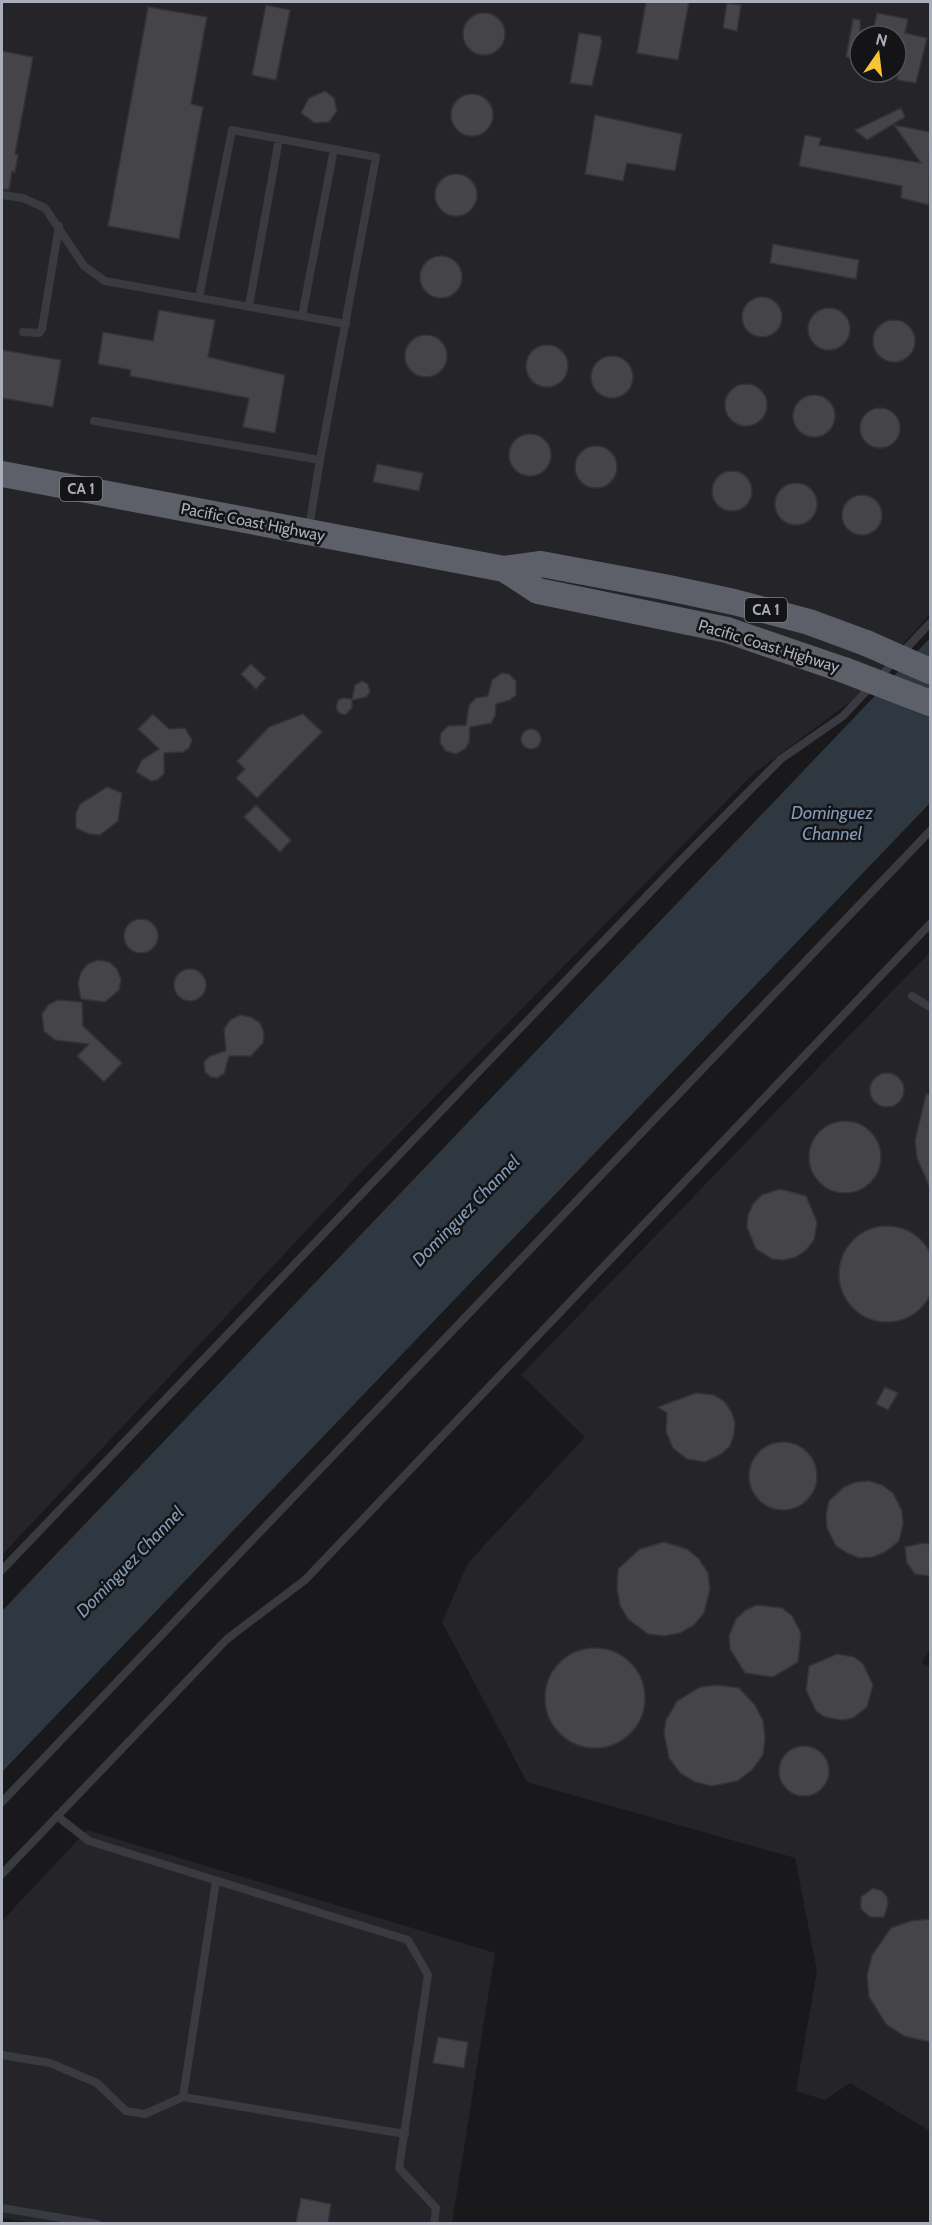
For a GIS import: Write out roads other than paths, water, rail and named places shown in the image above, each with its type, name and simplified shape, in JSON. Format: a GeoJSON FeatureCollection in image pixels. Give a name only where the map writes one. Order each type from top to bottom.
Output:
{"type":"FeatureCollection","features":[{"type":"Feature","properties":{"kind":"highway","name":"Pacific Coast Highway"},"geometry":{"type":"LineString","coordinates":[[2,474],[504,569],[541,564],[664,587],[799,619],[930,671]]}},
{"type":"Feature","properties":{"kind":"highway","name":"Pacific Coast Highway"},"geometry":{"type":"LineString","coordinates":[[504,569],[538,591],[727,630],[844,669],[930,703]]}},
{"type":"Feature","properties":{"kind":"highway"},"geometry":{"type":"LineString","coordinates":[[866,644],[930,651]]}},
{"type":"Feature","properties":{"kind":"lane"},"geometry":{"type":"LineString","coordinates":[[199,297],[232,130],[376,157],[308,532]]}},
{"type":"Feature","properties":{"kind":"lane"},"geometry":{"type":"LineString","coordinates":[[249,306],[279,139]]}},
{"type":"Feature","properties":{"kind":"lane"},"geometry":{"type":"LineString","coordinates":[[302,316],[334,149]]}},
{"type":"Feature","properties":{"kind":"lane"},"geometry":{"type":"LineString","coordinates":[[2,195],[23,198],[45,208],[84,266],[105,281],[346,324]]}},
{"type":"Feature","properties":{"kind":"lane"},"geometry":{"type":"LineString","coordinates":[[23,332],[39,333],[42,328],[59,226]]}},
{"type":"Feature","properties":{"kind":"lane"},"geometry":{"type":"LineString","coordinates":[[94,421],[320,460]]}},
{"type":"Feature","properties":{"kind":"lane"},"geometry":{"type":"LineString","coordinates":[[2,1570],[675,867],[781,759],[843,716],[930,623]]}},
{"type":"Feature","properties":{"kind":"lane"},"geometry":{"type":"LineString","coordinates":[[2,1802],[930,831]]}},
{"type":"Feature","properties":{"kind":"lane"},"geometry":{"type":"LineString","coordinates":[[2,1874],[228,1639],[305,1580],[930,924]]}},
{"type":"Feature","properties":{"kind":"lane"},"geometry":{"type":"LineString","coordinates":[[912,996],[930,1007]]}},
{"type":"Feature","properties":{"kind":"lane"},"geometry":{"type":"LineString","coordinates":[[57,1816],[89,1841],[408,1940],[428,1975],[399,2168],[436,2208],[434,2223]]}},
{"type":"Feature","properties":{"kind":"lane"},"geometry":{"type":"LineString","coordinates":[[183,2097],[216,1881]]}},
{"type":"Feature","properties":{"kind":"lane"},"geometry":{"type":"LineString","coordinates":[[2,2055],[50,2063],[97,2083],[126,2111],[145,2114],[183,2097],[405,2134]]}},
{"type":"Feature","properties":{"kind":"lane"},"geometry":{"type":"LineString","coordinates":[[2,2208],[97,2223]]}},
{"type":"Feature","properties":{"kind":"water","name":"Dominguez Channel"},"geometry":{"type":"Polygon","coordinates":[[[930,638],[930,803],[2,1772],[2,1611],[930,638]]]}}]}
